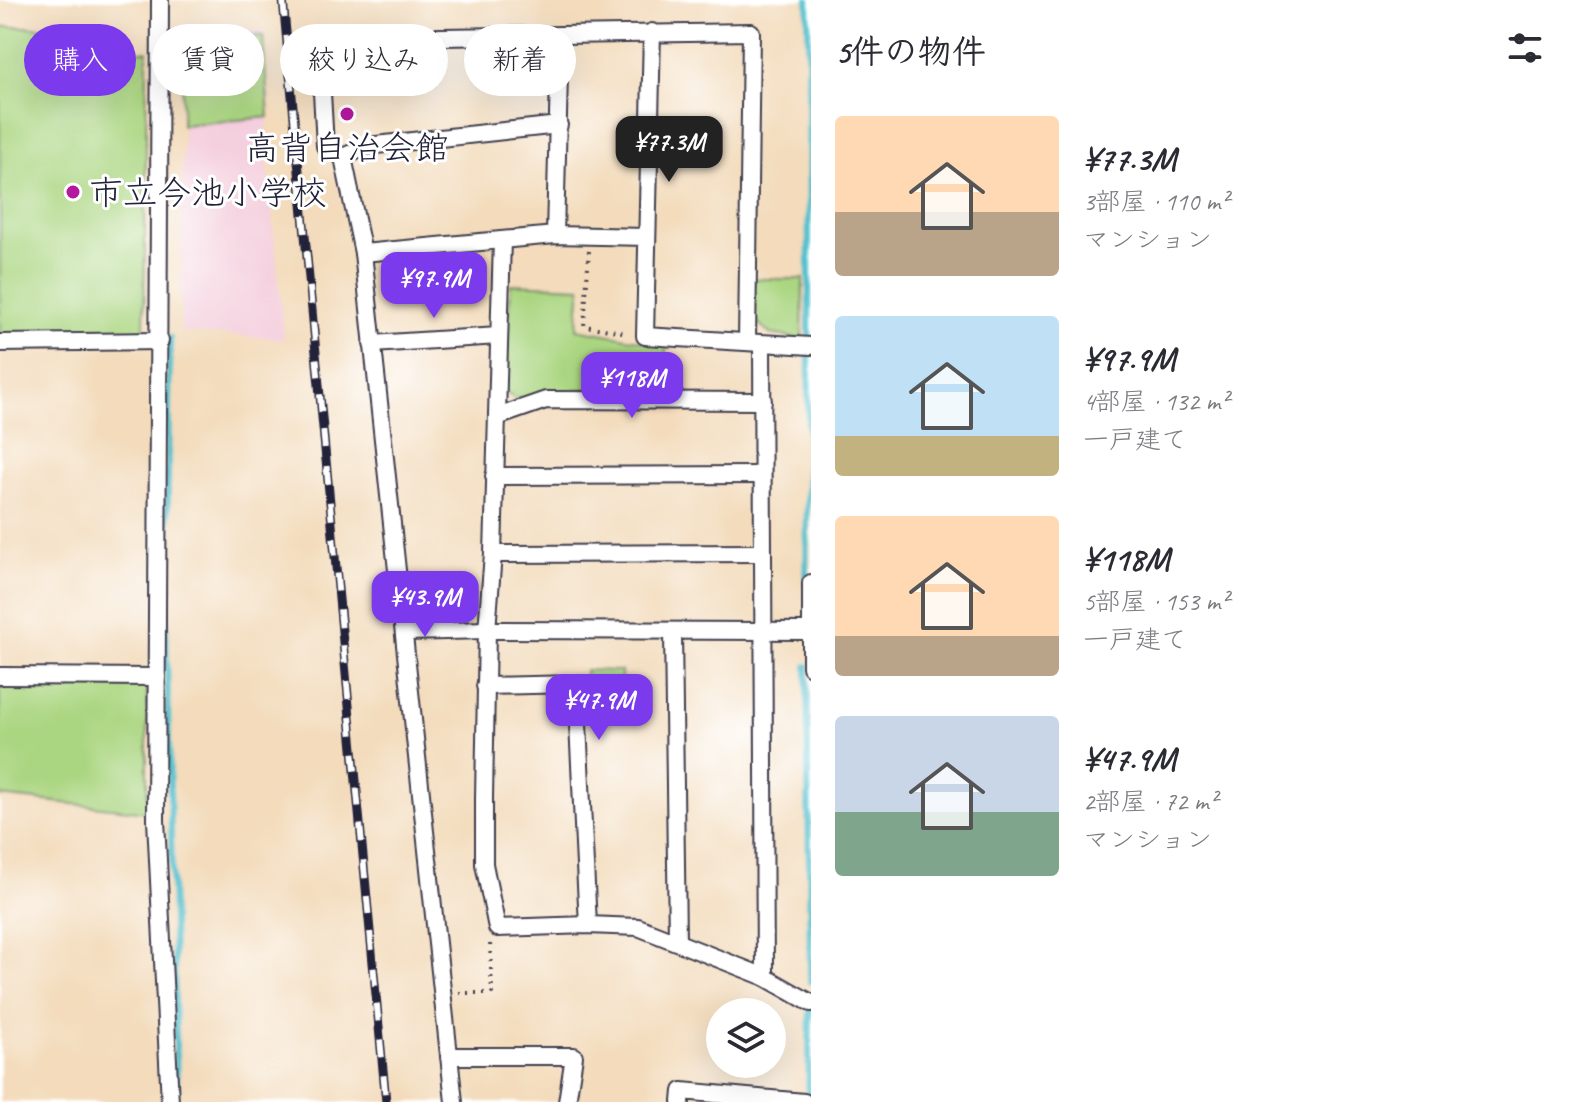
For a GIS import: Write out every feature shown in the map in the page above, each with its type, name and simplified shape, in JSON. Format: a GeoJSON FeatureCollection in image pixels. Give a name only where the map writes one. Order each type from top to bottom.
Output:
{"type":"FeatureCollection","features":[{"type":"Feature","properties":{"kind":"street"},"geometry":{"type":"LineString","coordinates":[[160,0],[156,820],[170,1102]]}},
{"type":"Feature","properties":{"kind":"street"},"geometry":{"type":"LineString","coordinates":[[652,32],[645,336],[811,346]]}},
{"type":"Feature","properties":{"kind":"street"},"geometry":{"type":"LineString","coordinates":[[576,34],[751,32],[754,343],[763,401],[765,977]]}},
{"type":"Feature","properties":{"kind":"street"},"geometry":{"type":"LineString","coordinates":[[454,1102],[363,253],[343,157],[325,146],[319,39],[464,37]]}},
{"type":"Feature","properties":{"kind":"street"},"geometry":{"type":"LineString","coordinates":[[555,235],[559,96]]}},
{"type":"Feature","properties":{"kind":"street"},"geometry":{"type":"LineString","coordinates":[[343,157],[367,146],[559,125]]}},
{"type":"Feature","properties":{"kind":"street"},"geometry":{"type":"LineString","coordinates":[[363,253],[555,235],[647,237]]}},
{"type":"Feature","properties":{"kind":"street"},"geometry":{"type":"LineString","coordinates":[[502,240],[493,554],[485,686],[484,864],[497,928],[638,927],[765,977],[811,1003]]}},
{"type":"Feature","properties":{"kind":"street"},"geometry":{"type":"LineString","coordinates":[[372,344],[499,336]]}},
{"type":"Feature","properties":{"kind":"street"},"geometry":{"type":"LineString","coordinates":[[0,343],[160,341]]}},
{"type":"Feature","properties":{"kind":"street"},"geometry":{"type":"LineString","coordinates":[[497,417],[546,400],[763,401]]}},
{"type":"Feature","properties":{"kind":"street"},"geometry":{"type":"LineString","coordinates":[[494,476],[762,475]]}},
{"type":"Feature","properties":{"kind":"street"},"geometry":{"type":"LineString","coordinates":[[493,554],[762,553]]}},
{"type":"Feature","properties":{"kind":"street"},"geometry":{"type":"LineString","coordinates":[[811,583],[811,667]]}},
{"type":"Feature","properties":{"kind":"street"},"geometry":{"type":"LineString","coordinates":[[405,632],[809,631]]}},
{"type":"Feature","properties":{"kind":"street"},"geometry":{"type":"LineString","coordinates":[[673,632],[677,941]]}},
{"type":"Feature","properties":{"kind":"street"},"geometry":{"type":"LineString","coordinates":[[0,676],[157,677]]}},
{"type":"Feature","properties":{"kind":"street"},"geometry":{"type":"LineString","coordinates":[[485,686],[576,684],[588,925]]}},
{"type":"Feature","properties":{"kind":"street"},"geometry":{"type":"LineString","coordinates":[[449,1056],[574,1056],[567,1102]]}},
{"type":"Feature","properties":{"kind":"street"},"geometry":{"type":"LineString","coordinates":[[681,1102],[682,1091],[804,1102]]}},
{"type":"Feature","properties":{"kind":"path"},"geometry":{"type":"LineString","coordinates":[[590,237],[584,326],[645,336]]}},
{"type":"Feature","properties":{"kind":"path"},"geometry":{"type":"LineString","coordinates":[[441,993],[492,993],[490,942],[497,928]]}},
{"type":"Feature","properties":{"kind":"shaded area"},"geometry":{"type":"Polygon","coordinates":[[[264,44],[269,117],[265,138],[284,339],[181,332],[183,96],[264,96],[264,44]]]}},
{"type":"Feature","properties":{"kind":"green space","name":"市立今池小学校"},"geometry":{"type":"Polygon","coordinates":[[[0,27],[24,27],[24,96],[136,96],[136,51],[147,51],[144,333],[0,335],[0,27]]]}},
{"type":"Feature","properties":{"kind":"green space"},"geometry":{"type":"Polygon","coordinates":[[[264,50],[269,117],[182,125],[182,96],[264,96],[264,50]]]}},
{"type":"Feature","properties":{"kind":"green space"},"geometry":{"type":"Polygon","coordinates":[[[754,279],[803,279],[802,339],[770,334],[754,319],[754,279]]]}},
{"type":"Feature","properties":{"kind":"green space"},"geometry":{"type":"Polygon","coordinates":[[[511,284],[581,287],[577,329],[666,345],[666,393],[581,389],[515,399],[505,392],[511,284]]]}},
{"type":"Feature","properties":{"kind":"green space"},"geometry":{"type":"Polygon","coordinates":[[[585,670],[621,671],[622,706],[586,706],[585,670]]]}},
{"type":"Feature","properties":{"kind":"green space"},"geometry":{"type":"Polygon","coordinates":[[[0,684],[147,686],[147,812],[0,796],[0,684]]]}},
{"type":"Feature","properties":{"kind":"waterway"},"geometry":{"type":"LineString","coordinates":[[808,0],[809,340]]}},
{"type":"Feature","properties":{"kind":"waterway"},"geometry":{"type":"LineString","coordinates":[[170,338],[166,615],[177,1090]]}},
{"type":"Feature","properties":{"kind":"waterway"},"geometry":{"type":"LineString","coordinates":[[806,583],[809,350]]}},
{"type":"Feature","properties":{"kind":"waterway"},"geometry":{"type":"LineString","coordinates":[[807,666],[810,982]]}},
{"type":"Feature","properties":{"kind":"waterway"},"geometry":{"type":"LineString","coordinates":[[808,1098],[810,1005]]}},
{"type":"Feature","properties":{"kind":"railway"},"geometry":{"type":"LineString","coordinates":[[283,0],[386,1102]]}},
{"type":"Feature","properties":{"kind":"place","name":"高背自治会館"},"geometry":{"type":"Point","coordinates":[347,114]}},
{"type":"Feature","properties":{"kind":"place","name":"市立今池小学校"},"geometry":{"type":"Point","coordinates":[73,192]}}]}
